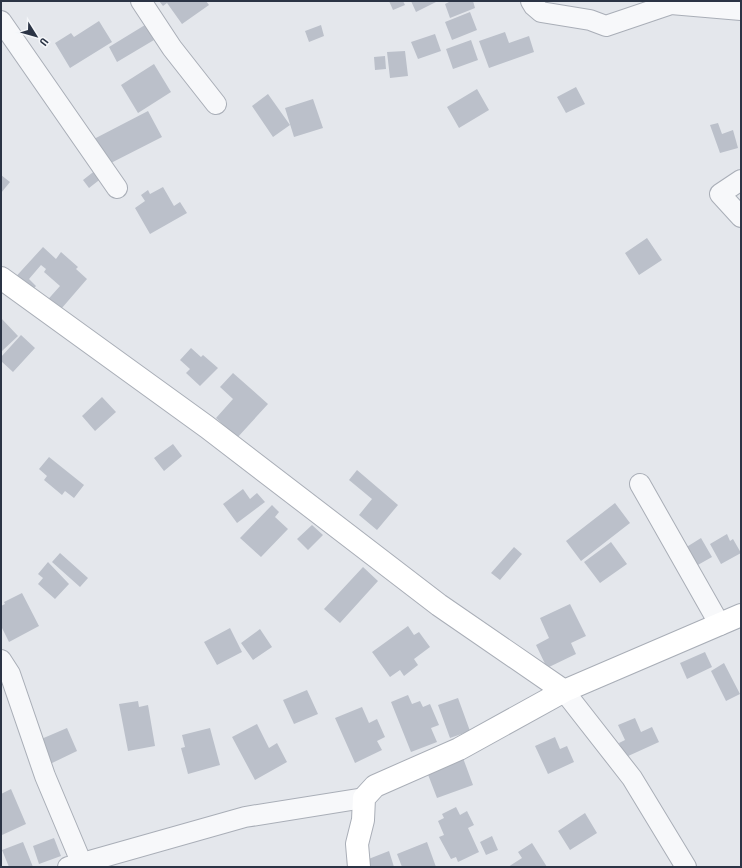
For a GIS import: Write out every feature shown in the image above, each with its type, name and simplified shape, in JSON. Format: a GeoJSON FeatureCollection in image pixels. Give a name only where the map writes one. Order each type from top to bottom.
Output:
{"type":"FeatureCollection","features":[{"type":"Feature","properties":{"kind":"street"},"geometry":{"type":"LineString","coordinates":[[141,1],[172,48],[216,104]]}},
{"type":"Feature","properties":{"kind":"street"},"geometry":{"type":"LineString","coordinates":[[531,1],[541,12],[590,20],[606,26],[671,4],[741,10]]}},
{"type":"Feature","properties":{"kind":"street"},"geometry":{"type":"LineString","coordinates":[[1,21],[117,188]]}},
{"type":"Feature","properties":{"kind":"street"},"geometry":{"type":"LineString","coordinates":[[741,180],[720,194],[741,217]]}},
{"type":"Feature","properties":{"kind":"street"},"geometry":{"type":"LineString","coordinates":[[1,278],[207,427],[439,605],[564,691],[632,778],[686,867]]}},
{"type":"Feature","properties":{"kind":"street"},"geometry":{"type":"LineString","coordinates":[[640,484],[720,625]]}},
{"type":"Feature","properties":{"kind":"street"},"geometry":{"type":"LineString","coordinates":[[1,660],[10,674],[75,865],[245,817],[364,798],[376,786],[460,750],[564,691],[741,615]]}},
{"type":"Feature","properties":{"kind":"street"},"geometry":{"type":"LineString","coordinates":[[359,867],[357,844],[363,820],[364,798]]}},
{"type":"Feature","properties":{"kind":"building"},"geometry":{"type":"Polygon","coordinates":[[[159,1],[206,1],[209,5],[182,24],[167,3],[163,6],[159,1]]]}},
{"type":"Feature","properties":{"kind":"building"},"geometry":{"type":"Polygon","coordinates":[[[389,1],[403,1],[405,5],[393,10],[389,1]]]}},
{"type":"Feature","properties":{"kind":"building"},"geometry":{"type":"Polygon","coordinates":[[[411,1],[438,1],[416,12],[411,1]]]}},
{"type":"Feature","properties":{"kind":"building"},"geometry":{"type":"Polygon","coordinates":[[[451,1],[473,1],[475,8],[450,18],[445,4],[451,1]]]}},
{"type":"Feature","properties":{"kind":"building"},"geometry":{"type":"Polygon","coordinates":[[[470,12],[477,30],[452,40],[445,22],[470,12]]]}},
{"type":"Feature","properties":{"kind":"building"},"geometry":{"type":"Polygon","coordinates":[[[99,21],[112,42],[70,68],[55,43],[71,33],[74,37],[99,21]]]}},
{"type":"Feature","properties":{"kind":"building"},"geometry":{"type":"Polygon","coordinates":[[[145,25],[154,40],[117,62],[109,47],[145,25]]]}},
{"type":"Feature","properties":{"kind":"building"},"geometry":{"type":"Polygon","coordinates":[[[321,25],[324,36],[309,42],[305,31],[321,25]]]}},
{"type":"Feature","properties":{"kind":"building"},"geometry":{"type":"Polygon","coordinates":[[[505,32],[509,43],[529,36],[534,52],[489,68],[479,41],[505,32]]]}},
{"type":"Feature","properties":{"kind":"building"},"geometry":{"type":"Polygon","coordinates":[[[435,34],[441,51],[418,59],[411,42],[435,34]]]}},
{"type":"Feature","properties":{"kind":"building"},"geometry":{"type":"Polygon","coordinates":[[[471,40],[478,60],[453,69],[446,49],[471,40]]]}},
{"type":"Feature","properties":{"kind":"building"},"geometry":{"type":"Polygon","coordinates":[[[405,51],[408,76],[390,78],[387,52],[405,51]]]}},
{"type":"Feature","properties":{"kind":"building"},"geometry":{"type":"Polygon","coordinates":[[[385,56],[386,69],[375,70],[374,57],[385,56]]]}},
{"type":"Feature","properties":{"kind":"building"},"geometry":{"type":"Polygon","coordinates":[[[154,64],[171,92],[138,113],[121,85],[154,64]]]}},
{"type":"Feature","properties":{"kind":"building"},"geometry":{"type":"Polygon","coordinates":[[[576,87],[585,104],[566,113],[557,97],[576,87]]]}},
{"type":"Feature","properties":{"kind":"building"},"geometry":{"type":"Polygon","coordinates":[[[477,89],[489,110],[459,128],[447,107],[477,89]]]}},
{"type":"Feature","properties":{"kind":"building"},"geometry":{"type":"Polygon","coordinates":[[[268,94],[290,125],[273,137],[252,106],[268,94]]]}},
{"type":"Feature","properties":{"kind":"building"},"geometry":{"type":"Polygon","coordinates":[[[313,99],[323,128],[294,137],[285,108],[313,99]]]}},
{"type":"Feature","properties":{"kind":"building"},"geometry":{"type":"Polygon","coordinates":[[[148,111],[162,137],[105,166],[92,140],[148,111]]]}},
{"type":"Feature","properties":{"kind":"building"},"geometry":{"type":"Polygon","coordinates":[[[718,123],[722,134],[733,130],[738,148],[720,153],[710,125],[718,123]]]}},
{"type":"Feature","properties":{"kind":"building"},"geometry":{"type":"Polygon","coordinates":[[[101,166],[107,174],[89,188],[83,180],[101,166]]]}},
{"type":"Feature","properties":{"kind":"building"},"geometry":{"type":"Polygon","coordinates":[[[1,175],[10,182],[1,193],[1,175]]]}},
{"type":"Feature","properties":{"kind":"building"},"geometry":{"type":"Polygon","coordinates":[[[163,187],[174,206],[180,202],[187,213],[150,234],[135,208],[145,201],[141,195],[148,190],[150,194],[163,187]]]}},
{"type":"Feature","properties":{"kind":"building"},"geometry":{"type":"Polygon","coordinates":[[[647,238],[662,260],[639,275],[625,253],[647,238]]]}},
{"type":"Feature","properties":{"kind":"building"},"geometry":{"type":"Polygon","coordinates":[[[43,247],[56,259],[61,252],[78,267],[76,269],[87,279],[55,316],[43,305],[60,286],[44,272],[46,269],[41,265],[29,279],[36,286],[27,296],[11,282],[43,247]]]}},
{"type":"Feature","properties":{"kind":"building"},"geometry":{"type":"Polygon","coordinates":[[[1,318],[18,336],[1,352],[1,318]]]}},
{"type":"Feature","properties":{"kind":"building"},"geometry":{"type":"Polygon","coordinates":[[[21,335],[35,348],[13,372],[1,361],[1,357],[21,335]]]}},
{"type":"Feature","properties":{"kind":"building"},"geometry":{"type":"Polygon","coordinates":[[[191,348],[201,357],[203,355],[218,368],[200,386],[186,373],[190,369],[180,360],[191,348]]]}},
{"type":"Feature","properties":{"kind":"building"},"geometry":{"type":"Polygon","coordinates":[[[233,373],[268,404],[237,438],[216,418],[233,399],[220,387],[233,373]]]}},
{"type":"Feature","properties":{"kind":"building"},"geometry":{"type":"Polygon","coordinates":[[[102,397],[116,412],[95,431],[82,416],[102,397]]]}},
{"type":"Feature","properties":{"kind":"building"},"geometry":{"type":"Polygon","coordinates":[[[173,444],[182,456],[164,471],[154,458],[173,444]]]}},
{"type":"Feature","properties":{"kind":"building"},"geometry":{"type":"Polygon","coordinates":[[[49,457],[84,485],[74,498],[65,491],[62,495],[44,480],[47,476],[39,469],[49,457]]]}},
{"type":"Feature","properties":{"kind":"building"},"geometry":{"type":"Polygon","coordinates":[[[357,470],[398,505],[377,530],[359,515],[372,499],[349,480],[357,470]]]}},
{"type":"Feature","properties":{"kind":"building"},"geometry":{"type":"Polygon","coordinates":[[[243,489],[250,499],[257,493],[265,502],[237,523],[223,504],[243,489]]]}},
{"type":"Feature","properties":{"kind":"building"},"geometry":{"type":"Polygon","coordinates":[[[615,503],[630,523],[581,561],[566,541],[615,503]]]}},
{"type":"Feature","properties":{"kind":"building"},"geometry":{"type":"Polygon","coordinates":[[[272,505],[279,512],[275,517],[288,529],[261,557],[240,538],[272,505]]]}},
{"type":"Feature","properties":{"kind":"building"},"geometry":{"type":"Polygon","coordinates":[[[312,525],[323,535],[308,550],[297,539],[312,525]]]}},
{"type":"Feature","properties":{"kind":"building"},"geometry":{"type":"Polygon","coordinates":[[[727,534],[730,541],[733,539],[741,553],[721,564],[710,544],[727,534]]]}},
{"type":"Feature","properties":{"kind":"building"},"geometry":{"type":"Polygon","coordinates":[[[701,538],[712,557],[696,566],[685,548],[701,538]]]}},
{"type":"Feature","properties":{"kind":"building"},"geometry":{"type":"Polygon","coordinates":[[[611,542],[627,564],[600,583],[584,562],[611,542]]]}},
{"type":"Feature","properties":{"kind":"building"},"geometry":{"type":"Polygon","coordinates":[[[514,547],[522,554],[500,580],[491,573],[514,547]]]}},
{"type":"Feature","properties":{"kind":"building"},"geometry":{"type":"Polygon","coordinates":[[[60,553],[88,578],[80,587],[52,562],[60,553]]]}},
{"type":"Feature","properties":{"kind":"building"},"geometry":{"type":"Polygon","coordinates":[[[48,562],[69,584],[55,599],[38,584],[43,578],[38,574],[48,562]]]}},
{"type":"Feature","properties":{"kind":"building"},"geometry":{"type":"Polygon","coordinates":[[[363,567],[378,581],[340,623],[324,609],[363,567]]]}},
{"type":"Feature","properties":{"kind":"building"},"geometry":{"type":"Polygon","coordinates":[[[22,593],[39,626],[9,642],[1,626],[1,606],[5,604],[4,602],[22,593]]]}},
{"type":"Feature","properties":{"kind":"building"},"geometry":{"type":"Polygon","coordinates":[[[570,604],[586,636],[571,643],[576,654],[547,668],[536,645],[549,638],[540,618],[570,604]]]}},
{"type":"Feature","properties":{"kind":"building"},"geometry":{"type":"Polygon","coordinates":[[[408,626],[414,635],[419,632],[430,647],[414,659],[418,665],[404,676],[400,670],[390,677],[372,652],[408,626]]]}},
{"type":"Feature","properties":{"kind":"building"},"geometry":{"type":"Polygon","coordinates":[[[230,628],[242,652],[217,665],[204,642],[230,628]]]}},
{"type":"Feature","properties":{"kind":"building"},"geometry":{"type":"Polygon","coordinates":[[[260,629],[272,647],[253,660],[241,643],[260,629]]]}},
{"type":"Feature","properties":{"kind":"building"},"geometry":{"type":"Polygon","coordinates":[[[705,652],[712,667],[687,679],[680,663],[705,652]]]}},
{"type":"Feature","properties":{"kind":"building"},"geometry":{"type":"Polygon","coordinates":[[[724,663],[740,694],[726,701],[711,671],[724,663]]]}},
{"type":"Feature","properties":{"kind":"building"},"geometry":{"type":"Polygon","coordinates":[[[307,690],[318,714],[294,724],[283,700],[307,690]]]}},
{"type":"Feature","properties":{"kind":"building"},"geometry":{"type":"Polygon","coordinates":[[[408,695],[412,704],[420,701],[423,707],[430,704],[439,725],[431,728],[437,742],[411,752],[391,702],[408,695]]]}},
{"type":"Feature","properties":{"kind":"building"},"geometry":{"type":"Polygon","coordinates":[[[458,698],[470,731],[450,738],[438,705],[458,698]]]}},
{"type":"Feature","properties":{"kind":"building"},"geometry":{"type":"Polygon","coordinates":[[[138,701],[139,707],[148,705],[155,746],[128,751],[119,704],[138,701]]]}},
{"type":"Feature","properties":{"kind":"building"},"geometry":{"type":"Polygon","coordinates":[[[362,707],[369,723],[377,719],[385,737],[377,741],[382,750],[355,763],[335,718],[362,707]]]}},
{"type":"Feature","properties":{"kind":"building"},"geometry":{"type":"Polygon","coordinates":[[[635,718],[641,732],[652,727],[659,742],[626,757],[619,743],[625,740],[618,725],[635,718]]]}},
{"type":"Feature","properties":{"kind":"building"},"geometry":{"type":"Polygon","coordinates":[[[257,724],[269,748],[277,743],[287,762],[255,780],[232,737],[257,724]]]}},
{"type":"Feature","properties":{"kind":"building"},"geometry":{"type":"Polygon","coordinates":[[[67,728],[77,751],[50,764],[39,740],[67,728]]]}},
{"type":"Feature","properties":{"kind":"building"},"geometry":{"type":"Polygon","coordinates":[[[210,728],[220,765],[188,774],[181,748],[185,747],[182,735],[210,728]]]}},
{"type":"Feature","properties":{"kind":"building"},"geometry":{"type":"Polygon","coordinates":[[[555,737],[560,749],[567,746],[574,762],[548,774],[535,746],[555,737]]]}},
{"type":"Feature","properties":{"kind":"building"},"geometry":{"type":"Polygon","coordinates":[[[463,758],[473,785],[437,798],[427,772],[463,758]]]}},
{"type":"Feature","properties":{"kind":"building"},"geometry":{"type":"Polygon","coordinates":[[[11,789],[26,824],[2,835],[1,794],[11,789]]]}},
{"type":"Feature","properties":{"kind":"building"},"geometry":{"type":"Polygon","coordinates":[[[456,807],[460,815],[467,811],[474,825],[468,828],[479,852],[458,862],[456,857],[451,859],[439,837],[444,835],[438,821],[444,818],[442,814],[456,807]]]}},
{"type":"Feature","properties":{"kind":"building"},"geometry":{"type":"Polygon","coordinates":[[[585,813],[597,833],[570,850],[558,831],[585,813]]]}},
{"type":"Feature","properties":{"kind":"building"},"geometry":{"type":"Polygon","coordinates":[[[492,836],[498,850],[486,855],[480,842],[492,836]]]}},
{"type":"Feature","properties":{"kind":"building"},"geometry":{"type":"Polygon","coordinates":[[[54,838],[61,856],[39,864],[33,846],[54,838]]]}},
{"type":"Feature","properties":{"kind":"building"},"geometry":{"type":"Polygon","coordinates":[[[23,842],[33,867],[9,867],[2,850],[23,842]]]}},
{"type":"Feature","properties":{"kind":"building"},"geometry":{"type":"Polygon","coordinates":[[[427,842],[436,867],[402,867],[397,854],[427,842]]]}},
{"type":"Feature","properties":{"kind":"building"},"geometry":{"type":"Polygon","coordinates":[[[532,843],[547,867],[508,867],[522,858],[518,852],[532,843]]]}},
{"type":"Feature","properties":{"kind":"building"},"geometry":{"type":"Polygon","coordinates":[[[389,851],[394,867],[368,867],[366,860],[389,851]]]}}]}
